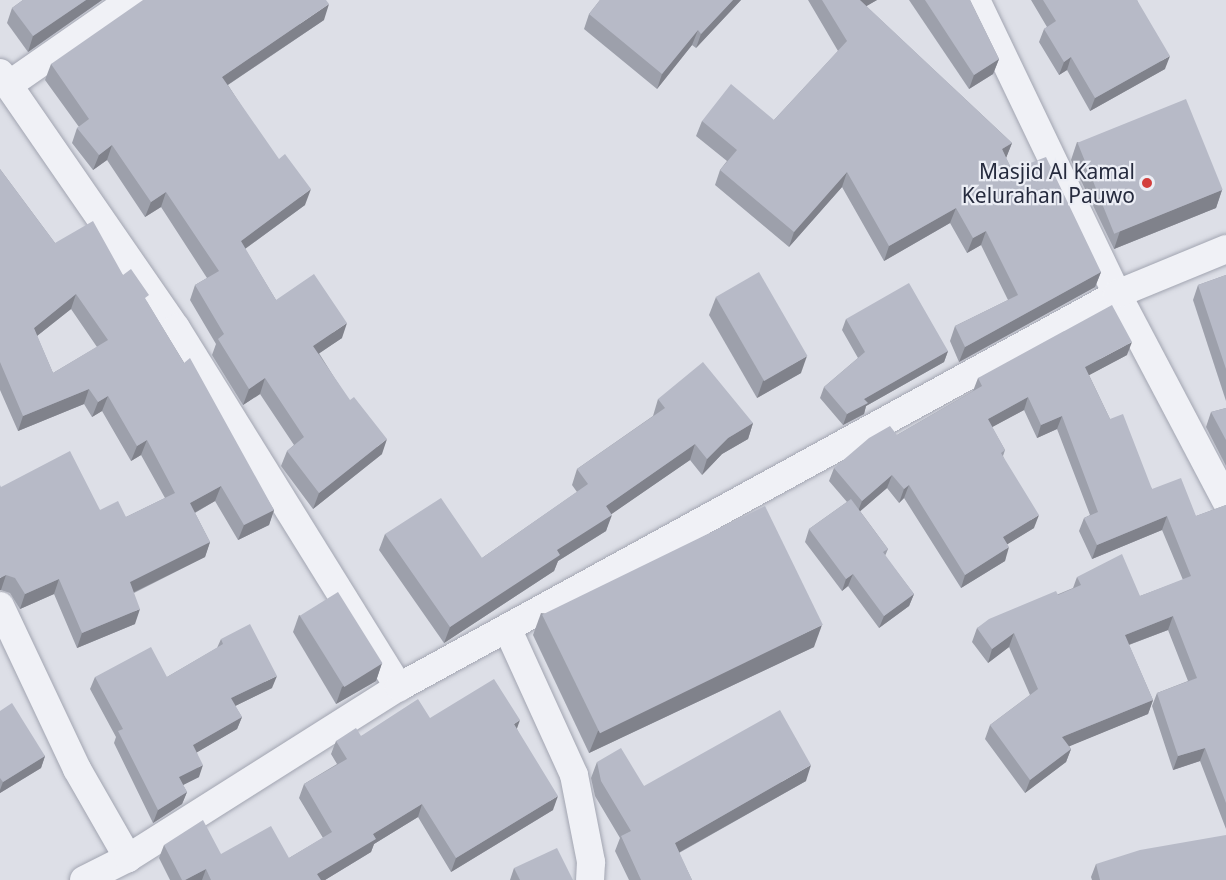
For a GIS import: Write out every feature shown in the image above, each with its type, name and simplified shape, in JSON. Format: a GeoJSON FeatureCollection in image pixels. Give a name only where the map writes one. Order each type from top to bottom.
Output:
{"type":"FeatureCollection","features":[{"type":"Feature","properties":{"kind":"street"},"geometry":{"type":"LineString","coordinates":[[130,0],[5,78],[176,328],[399,687]]}},
{"type":"Feature","properties":{"kind":"street"},"geometry":{"type":"LineString","coordinates":[[976,0],[1117,294],[1226,501]]}},
{"type":"Feature","properties":{"kind":"street"},"geometry":{"type":"LineString","coordinates":[[84,880],[128,858],[399,687],[508,630],[1117,294],[1226,249]]}},
{"type":"Feature","properties":{"kind":"street"},"geometry":{"type":"LineString","coordinates":[[0,606],[77,769],[128,858]]}},
{"type":"Feature","properties":{"kind":"street"},"geometry":{"type":"LineString","coordinates":[[508,630],[574,775],[591,862],[590,880]]}},
{"type":"Feature","properties":{"kind":"building"},"geometry":{"type":"Polygon","coordinates":[[[23,0],[86,0],[33,36],[12,8],[23,0]]]}},
{"type":"Feature","properties":{"kind":"building"},"geometry":{"type":"Polygon","coordinates":[[[143,0],[326,0],[329,4],[222,77],[279,159],[285,154],[311,189],[241,241],[276,300],[314,274],[347,323],[313,346],[350,400],[354,397],[387,439],[319,493],[287,451],[304,437],[265,378],[249,389],[218,339],[224,334],[195,285],[219,271],[166,192],[151,202],[112,145],[99,155],[77,128],[89,119],[51,64],[143,0]]]}},
{"type":"Feature","properties":{"kind":"building"},"geometry":{"type":"Polygon","coordinates":[[[600,0],[733,0],[701,34],[698,30],[662,74],[589,14],[600,0]]]}},
{"type":"Feature","properties":{"kind":"building"},"geometry":{"type":"Polygon","coordinates":[[[822,0],[860,0],[1012,143],[1002,149],[1012,170],[1046,157],[1101,272],[965,347],[955,326],[1018,295],[986,231],[973,238],[956,208],[889,246],[847,172],[794,232],[720,170],[737,150],[702,121],[731,84],[774,120],[847,41],[822,0]]]}},
{"type":"Feature","properties":{"kind":"building"},"geometry":{"type":"Polygon","coordinates":[[[925,0],[970,0],[999,59],[974,75],[925,0]]]}},
{"type":"Feature","properties":{"kind":"building"},"geometry":{"type":"Polygon","coordinates":[[[1043,0],[1137,0],[1170,56],[1095,98],[1071,57],[1064,62],[1044,29],[1056,21],[1043,0]]]}},
{"type":"Feature","properties":{"kind":"building","name":"Masjid Al Kamal Kelurahan Pauwo"},"geometry":{"type":"Polygon","coordinates":[[[1186,99],[1223,190],[1114,234],[1078,143],[1186,99]]]}},
{"type":"Feature","properties":{"kind":"building"},"geometry":{"type":"Polygon","coordinates":[[[0,169],[55,243],[93,221],[123,275],[131,269],[149,295],[145,298],[184,363],[190,358],[274,510],[244,525],[221,486],[190,503],[210,542],[130,582],[140,609],[82,633],[59,579],[25,594],[15,578],[6,575],[0,578],[0,485],[1,487],[70,451],[100,510],[118,501],[126,517],[175,493],[147,440],[137,446],[108,396],[98,402],[89,389],[23,416],[0,362],[0,169]],[[76,294],[34,328],[53,373],[108,340],[76,294]]]}},
{"type":"Feature","properties":{"kind":"building"},"geometry":{"type":"Polygon","coordinates":[[[759,272],[808,356],[764,381],[716,297],[759,272]]]}},
{"type":"Feature","properties":{"kind":"building"},"geometry":{"type":"Polygon","coordinates":[[[1226,275],[1226,369],[1198,285],[1226,275]]]}},
{"type":"Feature","properties":{"kind":"building"},"geometry":{"type":"Polygon","coordinates":[[[909,283],[948,351],[864,399],[868,403],[847,414],[824,387],[865,352],[846,319],[909,283]]]}},
{"type":"Feature","properties":{"kind":"building"},"geometry":{"type":"Polygon","coordinates":[[[1112,305],[1132,342],[1085,367],[1110,419],[1123,414],[1152,489],[1181,478],[1196,516],[1226,505],[1226,803],[1205,748],[1178,756],[1157,693],[1197,678],[1173,616],[1125,635],[1153,700],[1062,737],[1071,749],[1030,780],[990,725],[1038,689],[1014,633],[992,649],[977,628],[989,619],[1056,591],[1058,595],[1081,585],[1077,577],[1122,554],[1140,596],[1191,576],[1167,516],[1097,545],[1084,518],[1098,512],[1062,416],[1041,425],[1028,397],[988,419],[1005,450],[1001,453],[1039,515],[1003,537],[1009,547],[965,575],[909,485],[904,489],[892,475],[862,501],[834,468],[869,438],[890,426],[897,435],[982,386],[978,378],[1112,305]]]}},
{"type":"Feature","properties":{"kind":"building"},"geometry":{"type":"Polygon","coordinates":[[[703,362],[753,423],[728,438],[707,459],[695,444],[606,506],[612,515],[557,550],[560,555],[450,627],[385,534],[441,498],[482,558],[588,484],[577,469],[665,408],[658,399],[703,362]]]}},
{"type":"Feature","properties":{"kind":"building"},"geometry":{"type":"Polygon","coordinates":[[[1226,408],[1226,440],[1211,412],[1226,408]]]}},
{"type":"Feature","properties":{"kind":"building"},"geometry":{"type":"Polygon","coordinates":[[[851,499],[888,549],[883,552],[914,594],[884,616],[853,574],[846,579],[809,529],[851,499]]]}},
{"type":"Feature","properties":{"kind":"building"},"geometry":{"type":"Polygon","coordinates":[[[765,506],[823,625],[600,733],[542,615],[765,506]]]}},
{"type":"Feature","properties":{"kind":"building"},"geometry":{"type":"Polygon","coordinates":[[[338,592],[383,663],[344,687],[300,616],[338,592]]]}},
{"type":"Feature","properties":{"kind":"building"},"geometry":{"type":"Polygon","coordinates":[[[250,624],[277,676],[231,698],[242,717],[193,745],[203,765],[179,777],[187,792],[158,810],[118,731],[123,729],[95,677],[151,647],[167,677],[223,644],[221,639],[250,624]]]}},
{"type":"Feature","properties":{"kind":"building"},"geometry":{"type":"Polygon","coordinates":[[[494,679],[520,720],[514,724],[558,796],[456,858],[422,804],[373,834],[376,839],[317,874],[321,880],[211,880],[206,869],[182,880],[164,845],[203,820],[221,854],[271,826],[289,858],[332,832],[304,784],[347,759],[336,741],[356,728],[361,736],[418,699],[430,718],[494,679]]]}},
{"type":"Feature","properties":{"kind":"building"},"geometry":{"type":"Polygon","coordinates":[[[12,703],[45,756],[3,782],[0,778],[0,711],[12,703]]]}},
{"type":"Feature","properties":{"kind":"building"},"geometry":{"type":"Polygon","coordinates":[[[780,710],[811,765],[675,843],[692,880],[641,880],[621,836],[631,831],[601,781],[597,762],[621,748],[644,786],[780,710]]]}},
{"type":"Feature","properties":{"kind":"building"},"geometry":{"type":"Polygon","coordinates":[[[1226,835],[1226,880],[1100,880],[1096,864],[1140,850],[1226,835]]]}},
{"type":"Feature","properties":{"kind":"building"},"geometry":{"type":"Polygon","coordinates":[[[557,848],[573,880],[520,880],[514,868],[557,848]]]}},
{"type":"Feature","properties":{"kind":"place","name":"Masjid Al Kamal Kelurahan Pauwo"},"geometry":{"type":"Point","coordinates":[1147,183]}}]}
